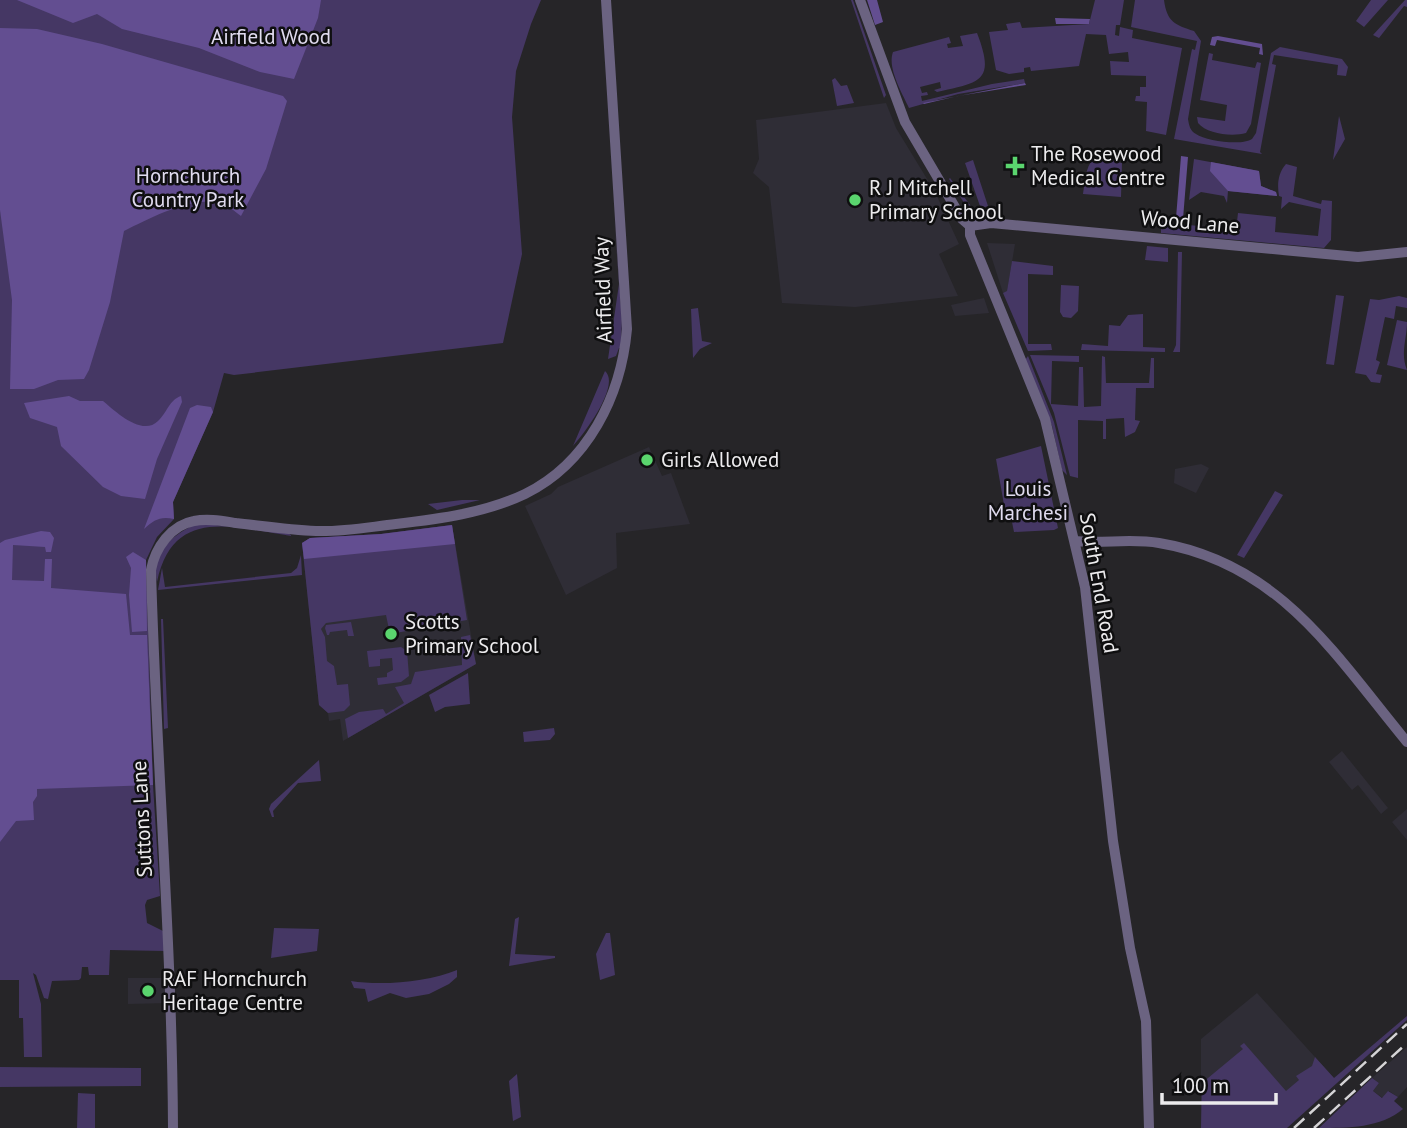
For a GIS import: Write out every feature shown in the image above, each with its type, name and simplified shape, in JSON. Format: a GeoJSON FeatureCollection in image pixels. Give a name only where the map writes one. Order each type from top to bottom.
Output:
{"type":"FeatureCollection","features":[{"type":"Feature","properties":{"kind":"street","name":"Airfield Way"},"geometry":{"type":"LineString","coordinates":[[188,522],[206,520],[319,531],[449,517],[527,493],[563,467],[583,446],[600,423],[610,403],[621,368],[627,329],[606,0]]}},
{"type":"Feature","properties":{"kind":"street","name":"South End Road"},"geometry":{"type":"LineString","coordinates":[[860,0],[905,122],[962,219],[970,226],[970,235],[1045,419],[1089,611],[1099,732],[1115,853],[1130,948],[1146,1021],[1149,1128]]}},
{"type":"Feature","properties":{"kind":"street","name":"Wood Lane"},"geometry":{"type":"LineString","coordinates":[[970,226],[991,223],[1358,257],[1407,252]]}},
{"type":"Feature","properties":{"kind":"street","name":"Suttons Lane"},"geometry":{"type":"LineString","coordinates":[[173,1128],[171,1015],[159,800],[151,570],[153,559],[164,540],[188,522]]}},
{"type":"Feature","properties":{"kind":"street"},"geometry":{"type":"LineString","coordinates":[[1074,541],[1156,542],[1235,566],[1292,607],[1315,630],[1407,742]]}},
{"type":"Feature","properties":{"kind":"shaded area","name":"R J Mitchell Primary School"},"geometry":{"type":"Polygon","coordinates":[[[886,103],[896,128],[935,192],[959,244],[939,254],[958,296],[855,307],[782,303],[769,187],[753,173],[759,159],[756,120],[886,103]]]}},
{"type":"Feature","properties":{"kind":"shaded area"},"geometry":{"type":"Polygon","coordinates":[[[987,243],[1015,244],[1007,292],[1003,293],[987,243]]]}},
{"type":"Feature","properties":{"kind":"shaded area"},"geometry":{"type":"Polygon","coordinates":[[[984,298],[989,313],[955,316],[951,305],[984,298]]]}},
{"type":"Feature","properties":{"kind":"shaded area"},"geometry":{"type":"Polygon","coordinates":[[[649,447],[662,476],[671,473],[690,524],[616,533],[617,568],[566,595],[525,506],[551,494],[558,487],[649,447]]]}},
{"type":"Feature","properties":{"kind":"shaded area"},"geometry":{"type":"Polygon","coordinates":[[[1201,464],[1209,468],[1196,493],[1174,483],[1175,469],[1201,464]]]}},
{"type":"Feature","properties":{"kind":"shaded area","name":"Scotts Primary School"},"geometry":{"type":"Polygon","coordinates":[[[452,525],[476,664],[343,741],[340,719],[329,721],[328,713],[319,705],[302,543],[310,538],[381,534],[452,525]]]}},
{"type":"Feature","properties":{"kind":"shaded area"},"geometry":{"type":"Polygon","coordinates":[[[1342,751],[1388,808],[1381,814],[1358,785],[1352,790],[1329,762],[1342,751]]]}},
{"type":"Feature","properties":{"kind":"shaded area"},"geometry":{"type":"Polygon","coordinates":[[[1407,809],[1407,840],[1392,822],[1407,809]]]}},
{"type":"Feature","properties":{"kind":"shaded area","name":"RAF Hornchurch Heritage Centre"},"geometry":{"type":"Polygon","coordinates":[[[128,978],[167,978],[169,1003],[128,1004],[128,978]]]}},
{"type":"Feature","properties":{"kind":"shaded area"},"geometry":{"type":"Polygon","coordinates":[[[1257,993],[1334,1078],[1201,1128],[1201,1039],[1257,993]]]}},
{"type":"Feature","properties":{"kind":"shaded area"},"geometry":{"type":"Polygon","coordinates":[[[1407,1047],[1407,1087],[1398,1097],[1389,1091],[1383,1098],[1373,1091],[1379,1083],[1372,1078],[1407,1047]]]}},
{"type":"Feature","properties":{"kind":"green space","name":"Hornchurch Country Park"},"geometry":{"type":"Polygon","coordinates":[[[0,0],[541,0],[516,71],[512,117],[522,254],[503,343],[234,375],[224,373],[213,412],[173,502],[174,519],[157,537],[146,560],[153,785],[160,896],[147,900],[145,905],[147,923],[163,931],[165,951],[110,950],[109,975],[89,975],[88,967],[82,967],[79,980],[52,981],[48,999],[44,998],[33,973],[41,1004],[42,1057],[24,1057],[23,1018],[19,1018],[19,980],[0,980],[0,0]]]}},
{"type":"Feature","properties":{"kind":"green space","name":"Airfield Wood"},"geometry":{"type":"Polygon","coordinates":[[[17,0],[321,0],[318,18],[294,79],[260,72],[199,48],[122,29],[97,14],[73,23],[17,0]]]}},
{"type":"Feature","properties":{"kind":"green space"},"geometry":{"type":"Polygon","coordinates":[[[851,0],[886,95],[884,98],[851,0]]]}},
{"type":"Feature","properties":{"kind":"green space"},"geometry":{"type":"Polygon","coordinates":[[[867,0],[877,0],[883,22],[875,25],[867,0]]]}},
{"type":"Feature","properties":{"kind":"green space"},"geometry":{"type":"Polygon","coordinates":[[[1095,0],[1124,0],[1120,25],[1116,25],[1115,35],[1119,36],[1120,27],[1133,30],[1132,38],[1182,48],[1166,135],[1146,131],[1147,102],[1135,101],[1136,96],[1140,96],[1140,87],[1146,87],[1146,76],[1111,75],[1110,61],[1129,62],[1128,52],[1109,54],[1106,35],[1086,34],[1079,66],[1031,71],[1030,67],[1024,68],[1024,72],[1009,74],[996,70],[989,32],[1008,30],[1006,24],[1020,22],[1022,28],[1089,24],[1095,0]]]}},
{"type":"Feature","properties":{"kind":"green space"},"geometry":{"type":"Polygon","coordinates":[[[1135,0],[1164,0],[1167,13],[1173,22],[1194,31],[1201,41],[1188,119],[1191,130],[1201,137],[1233,142],[1252,139],[1256,133],[1271,53],[1280,47],[1342,59],[1348,67],[1346,76],[1337,75],[1338,65],[1274,55],[1272,64],[1276,65],[1260,152],[1262,154],[1174,139],[1192,49],[1195,50],[1197,41],[1131,27],[1135,0]]]}},
{"type":"Feature","properties":{"kind":"green space"},"geometry":{"type":"Polygon","coordinates":[[[1371,0],[1388,0],[1364,27],[1356,21],[1371,0]]]}},
{"type":"Feature","properties":{"kind":"green space"},"geometry":{"type":"Polygon","coordinates":[[[1405,0],[1407,7],[1404,6],[1379,38],[1373,35],[1405,0]]]}},
{"type":"Feature","properties":{"kind":"green space"},"geometry":{"type":"Polygon","coordinates":[[[1055,18],[1090,19],[1089,24],[1056,24],[1055,18]]]}},
{"type":"Feature","properties":{"kind":"green space"},"geometry":{"type":"Polygon","coordinates":[[[0,28],[37,29],[102,44],[283,96],[287,101],[266,169],[241,216],[221,203],[194,203],[145,220],[124,231],[110,302],[84,379],[58,380],[34,389],[10,389],[12,300],[0,210],[0,28]]]}},
{"type":"Feature","properties":{"kind":"green space"},"geometry":{"type":"Polygon","coordinates":[[[977,33],[985,61],[980,77],[974,82],[937,92],[934,90],[941,88],[940,82],[920,87],[922,93],[927,92],[928,95],[921,96],[922,101],[992,84],[1024,79],[1025,83],[958,94],[909,108],[894,73],[893,52],[949,37],[951,43],[947,44],[948,48],[963,46],[960,36],[977,33]]]}},
{"type":"Feature","properties":{"kind":"green space"},"geometry":{"type":"Polygon","coordinates":[[[1212,37],[1262,44],[1263,55],[1259,54],[1260,48],[1217,40],[1215,46],[1210,45],[1212,37]]]}},
{"type":"Feature","properties":{"kind":"green space"},"geometry":{"type":"Polygon","coordinates":[[[1209,53],[1213,54],[1212,60],[1255,68],[1257,62],[1261,63],[1251,124],[1246,133],[1220,134],[1207,130],[1198,123],[1197,117],[1225,121],[1227,105],[1200,100],[1209,53]]]}},
{"type":"Feature","properties":{"kind":"green space"},"geometry":{"type":"Polygon","coordinates":[[[835,78],[841,86],[847,85],[854,103],[837,106],[832,80],[835,78]]]}},
{"type":"Feature","properties":{"kind":"green space"},"geometry":{"type":"Polygon","coordinates":[[[1025,83],[1026,85],[962,95],[1025,83]]]}},
{"type":"Feature","properties":{"kind":"green space"},"geometry":{"type":"Polygon","coordinates":[[[1339,116],[1345,139],[1333,160],[1339,116]]]}},
{"type":"Feature","properties":{"kind":"green space"},"geometry":{"type":"Polygon","coordinates":[[[1105,152],[1116,153],[1116,162],[1122,163],[1121,197],[1083,194],[1090,163],[1105,152]]]}},
{"type":"Feature","properties":{"kind":"green space"},"geometry":{"type":"Polygon","coordinates":[[[1181,156],[1188,157],[1183,219],[1176,218],[1181,156]]]}},
{"type":"Feature","properties":{"kind":"green space"},"geometry":{"type":"Polygon","coordinates":[[[1194,159],[1259,171],[1261,186],[1276,192],[1277,196],[1228,191],[1227,203],[1224,196],[1201,192],[1189,200],[1194,159]]]}},
{"type":"Feature","properties":{"kind":"green space"},"geometry":{"type":"Polygon","coordinates":[[[973,160],[988,206],[974,211],[966,206],[949,179],[973,209],[980,206],[965,163],[973,160]]]}},
{"type":"Feature","properties":{"kind":"green space"},"geometry":{"type":"Polygon","coordinates":[[[1211,162],[1259,171],[1261,186],[1276,192],[1277,196],[1228,191],[1210,171],[1211,162]]]}},
{"type":"Feature","properties":{"kind":"green space"},"geometry":{"type":"Polygon","coordinates":[[[1286,164],[1297,167],[1293,196],[1321,204],[1322,200],[1332,201],[1331,240],[1324,248],[1161,233],[1161,222],[1236,230],[1238,213],[1276,217],[1275,232],[1318,236],[1321,209],[1289,202],[1281,209],[1282,197],[1279,196],[1278,183],[1286,164]]]}},
{"type":"Feature","properties":{"kind":"green space"},"geometry":{"type":"Polygon","coordinates":[[[614,212],[622,319],[621,348],[616,356],[608,359],[619,284],[614,212]]]}},
{"type":"Feature","properties":{"kind":"green space"},"geometry":{"type":"Polygon","coordinates":[[[1147,246],[1168,248],[1168,262],[1145,260],[1147,246]]]}},
{"type":"Feature","properties":{"kind":"green space"},"geometry":{"type":"Polygon","coordinates":[[[1178,252],[1182,252],[1180,352],[1173,352],[1176,345],[1178,252]]]}},
{"type":"Feature","properties":{"kind":"green space"},"geometry":{"type":"Polygon","coordinates":[[[1012,261],[1053,266],[1053,275],[1028,274],[1028,344],[1051,344],[1052,350],[1028,351],[1003,293],[1007,291],[1012,261]]]}},
{"type":"Feature","properties":{"kind":"green space"},"geometry":{"type":"Polygon","coordinates":[[[1061,285],[1079,286],[1078,311],[1071,318],[1063,317],[1060,312],[1061,285]]]}},
{"type":"Feature","properties":{"kind":"green space"},"geometry":{"type":"Polygon","coordinates":[[[1336,295],[1344,296],[1334,365],[1326,364],[1336,295]]]}},
{"type":"Feature","properties":{"kind":"green space"},"geometry":{"type":"Polygon","coordinates":[[[1399,296],[1407,298],[1407,308],[1396,306],[1394,319],[1385,317],[1376,360],[1380,362],[1376,374],[1382,375],[1380,383],[1371,382],[1366,375],[1355,373],[1370,299],[1399,296]]]}},
{"type":"Feature","properties":{"kind":"green space"},"geometry":{"type":"Polygon","coordinates":[[[698,308],[702,341],[712,343],[700,349],[693,358],[691,309],[698,308]]]}},
{"type":"Feature","properties":{"kind":"green space"},"geometry":{"type":"Polygon","coordinates":[[[1143,314],[1143,347],[1165,348],[1165,352],[1081,350],[1082,344],[1108,346],[1109,325],[1120,326],[1128,315],[1143,314]]]}},
{"type":"Feature","properties":{"kind":"green space"},"geometry":{"type":"Polygon","coordinates":[[[1397,320],[1407,322],[1404,352],[1407,370],[1387,365],[1397,320]]]}},
{"type":"Feature","properties":{"kind":"green space"},"geometry":{"type":"Polygon","coordinates":[[[1030,355],[1079,356],[1079,362],[1052,361],[1051,404],[1078,406],[1079,367],[1083,367],[1084,407],[1101,406],[1102,356],[1105,357],[1106,383],[1149,383],[1151,358],[1154,358],[1154,388],[1136,388],[1135,420],[1140,421],[1135,432],[1125,437],[1124,418],[1106,419],[1106,439],[1103,439],[1103,421],[1078,420],[1078,478],[1070,476],[1054,413],[1030,355]]]}},
{"type":"Feature","properties":{"kind":"green space"},"geometry":{"type":"Polygon","coordinates":[[[1028,356],[1054,422],[1067,475],[1062,470],[1052,426],[1025,360],[1028,356]]]}},
{"type":"Feature","properties":{"kind":"green space"},"geometry":{"type":"Polygon","coordinates":[[[605,371],[609,378],[605,398],[573,446],[605,371]]]}},
{"type":"Feature","properties":{"kind":"green space"},"geometry":{"type":"Polygon","coordinates":[[[69,396],[80,401],[103,401],[129,421],[144,426],[158,421],[174,400],[181,396],[182,402],[157,459],[145,499],[121,496],[103,487],[61,446],[57,427],[30,418],[24,403],[69,396]]]}},
{"type":"Feature","properties":{"kind":"green space"},"geometry":{"type":"Polygon","coordinates":[[[197,405],[211,407],[213,412],[173,502],[174,519],[158,520],[144,529],[190,408],[197,405]]]}},
{"type":"Feature","properties":{"kind":"green space","name":"Louis Marchesi"},"geometry":{"type":"Polygon","coordinates":[[[1041,446],[1058,528],[1014,532],[1012,522],[1007,522],[996,459],[1041,446]]]}},
{"type":"Feature","properties":{"kind":"green space"},"geometry":{"type":"Polygon","coordinates":[[[1275,491],[1283,495],[1244,558],[1237,555],[1275,491]]]}},
{"type":"Feature","properties":{"kind":"green space"},"geometry":{"type":"Polygon","coordinates":[[[480,500],[437,510],[428,504],[480,500]]]}},
{"type":"Feature","properties":{"kind":"green space"},"geometry":{"type":"Polygon","coordinates":[[[197,523],[288,533],[292,536],[228,527],[192,531],[177,541],[165,558],[157,582],[156,571],[160,553],[179,533],[197,523]]]}},
{"type":"Feature","properties":{"kind":"green space"},"geometry":{"type":"Polygon","coordinates":[[[452,525],[467,620],[390,634],[386,615],[326,623],[321,629],[325,637],[327,661],[334,666],[337,685],[348,684],[350,705],[344,711],[328,713],[319,705],[302,543],[310,538],[381,534],[452,525]]]}},
{"type":"Feature","properties":{"kind":"green space"},"geometry":{"type":"Polygon","coordinates":[[[452,525],[455,544],[304,559],[302,543],[310,538],[381,534],[452,525]]]}},
{"type":"Feature","properties":{"kind":"green space"},"geometry":{"type":"Polygon","coordinates":[[[41,531],[50,532],[54,538],[51,552],[46,552],[45,547],[13,545],[12,580],[44,581],[45,559],[52,559],[51,588],[126,594],[130,635],[147,635],[153,785],[37,789],[33,802],[34,820],[16,821],[0,842],[0,543],[41,531]]]}},
{"type":"Feature","properties":{"kind":"green space"},"geometry":{"type":"Polygon","coordinates":[[[133,552],[146,560],[147,631],[132,632],[129,595],[131,568],[126,557],[133,552]]]}},
{"type":"Feature","properties":{"kind":"green space"},"geometry":{"type":"Polygon","coordinates":[[[301,555],[302,575],[158,590],[162,568],[165,587],[291,573],[297,568],[301,555]]]}},
{"type":"Feature","properties":{"kind":"green space"},"geometry":{"type":"Polygon","coordinates":[[[161,619],[168,728],[164,729],[161,619]]]}},
{"type":"Feature","properties":{"kind":"green space"},"geometry":{"type":"Polygon","coordinates":[[[351,622],[354,636],[348,636],[347,630],[330,632],[327,635],[326,625],[351,622]]]}},
{"type":"Feature","properties":{"kind":"green space"},"geometry":{"type":"Polygon","coordinates":[[[470,635],[476,664],[348,738],[345,719],[359,712],[383,709],[386,714],[404,703],[395,687],[411,684],[415,672],[462,665],[461,637],[470,635]]]}},
{"type":"Feature","properties":{"kind":"green space"},"geometry":{"type":"Polygon","coordinates":[[[401,647],[407,651],[409,676],[401,682],[378,685],[377,678],[387,677],[387,673],[393,670],[392,658],[380,659],[380,666],[369,667],[367,651],[401,647]]]}},
{"type":"Feature","properties":{"kind":"green space"},"geometry":{"type":"Polygon","coordinates":[[[468,673],[470,704],[445,707],[435,712],[429,695],[468,673]]]}},
{"type":"Feature","properties":{"kind":"green space"},"geometry":{"type":"Polygon","coordinates":[[[554,728],[555,734],[550,740],[524,742],[523,732],[554,728]]]}},
{"type":"Feature","properties":{"kind":"green space"},"geometry":{"type":"Polygon","coordinates":[[[319,760],[321,781],[298,783],[273,811],[272,817],[269,809],[271,804],[319,760]]]}},
{"type":"Feature","properties":{"kind":"green space"},"geometry":{"type":"Polygon","coordinates":[[[519,917],[515,954],[555,958],[509,966],[515,919],[519,917]]]}},
{"type":"Feature","properties":{"kind":"green space"},"geometry":{"type":"Polygon","coordinates":[[[274,928],[319,929],[317,951],[271,958],[274,928]]]}},
{"type":"Feature","properties":{"kind":"green space"},"geometry":{"type":"Polygon","coordinates":[[[606,933],[610,933],[615,975],[600,980],[596,954],[606,933]]]}},
{"type":"Feature","properties":{"kind":"green space"},"geometry":{"type":"Polygon","coordinates":[[[457,970],[457,977],[449,984],[429,994],[406,998],[390,993],[368,1002],[365,989],[354,988],[351,981],[405,982],[457,970]]]}},
{"type":"Feature","properties":{"kind":"green space"},"geometry":{"type":"Polygon","coordinates":[[[1407,1016],[1407,1020],[1287,1128],[1201,1128],[1202,1083],[1243,1049],[1240,1046],[1244,1043],[1286,1091],[1299,1080],[1296,1076],[1312,1066],[1315,1057],[1334,1078],[1407,1016]]]}},
{"type":"Feature","properties":{"kind":"green space"},"geometry":{"type":"Polygon","coordinates":[[[0,1067],[141,1068],[141,1086],[0,1087],[0,1067]]]}},
{"type":"Feature","properties":{"kind":"green space"},"geometry":{"type":"Polygon","coordinates":[[[517,1074],[521,1117],[513,1121],[509,1081],[517,1074]]]}},
{"type":"Feature","properties":{"kind":"green space"},"geometry":{"type":"Polygon","coordinates":[[[1372,1078],[1379,1083],[1373,1091],[1382,1098],[1388,1091],[1398,1097],[1394,1101],[1403,1109],[1374,1123],[1319,1128],[1372,1078]]]}},
{"type":"Feature","properties":{"kind":"green space"},"geometry":{"type":"Polygon","coordinates":[[[78,1093],[95,1094],[95,1128],[77,1128],[78,1093]]]}},
{"type":"Feature","properties":{"kind":"railway"},"geometry":{"type":"LineString","coordinates":[[1294,1128],[1407,1024]]}},
{"type":"Feature","properties":{"kind":"railway"},"geometry":{"type":"LineString","coordinates":[[1314,1128],[1407,1043]]}},
{"type":"Feature","properties":{"kind":"place","name":"The Rosewood Medical Centre"},"geometry":{"type":"Point","coordinates":[1015,166]}},
{"type":"Feature","properties":{"kind":"place","name":"R J Mitchell Primary School"},"geometry":{"type":"Point","coordinates":[855,200]}},
{"type":"Feature","properties":{"kind":"place","name":"Girls Allowed"},"geometry":{"type":"Point","coordinates":[647,460]}},
{"type":"Feature","properties":{"kind":"place","name":"Scotts Primary School"},"geometry":{"type":"Point","coordinates":[391,634]}},
{"type":"Feature","properties":{"kind":"place","name":"RAF Hornchurch Heritage Centre"},"geometry":{"type":"Point","coordinates":[148,991]}}]}
